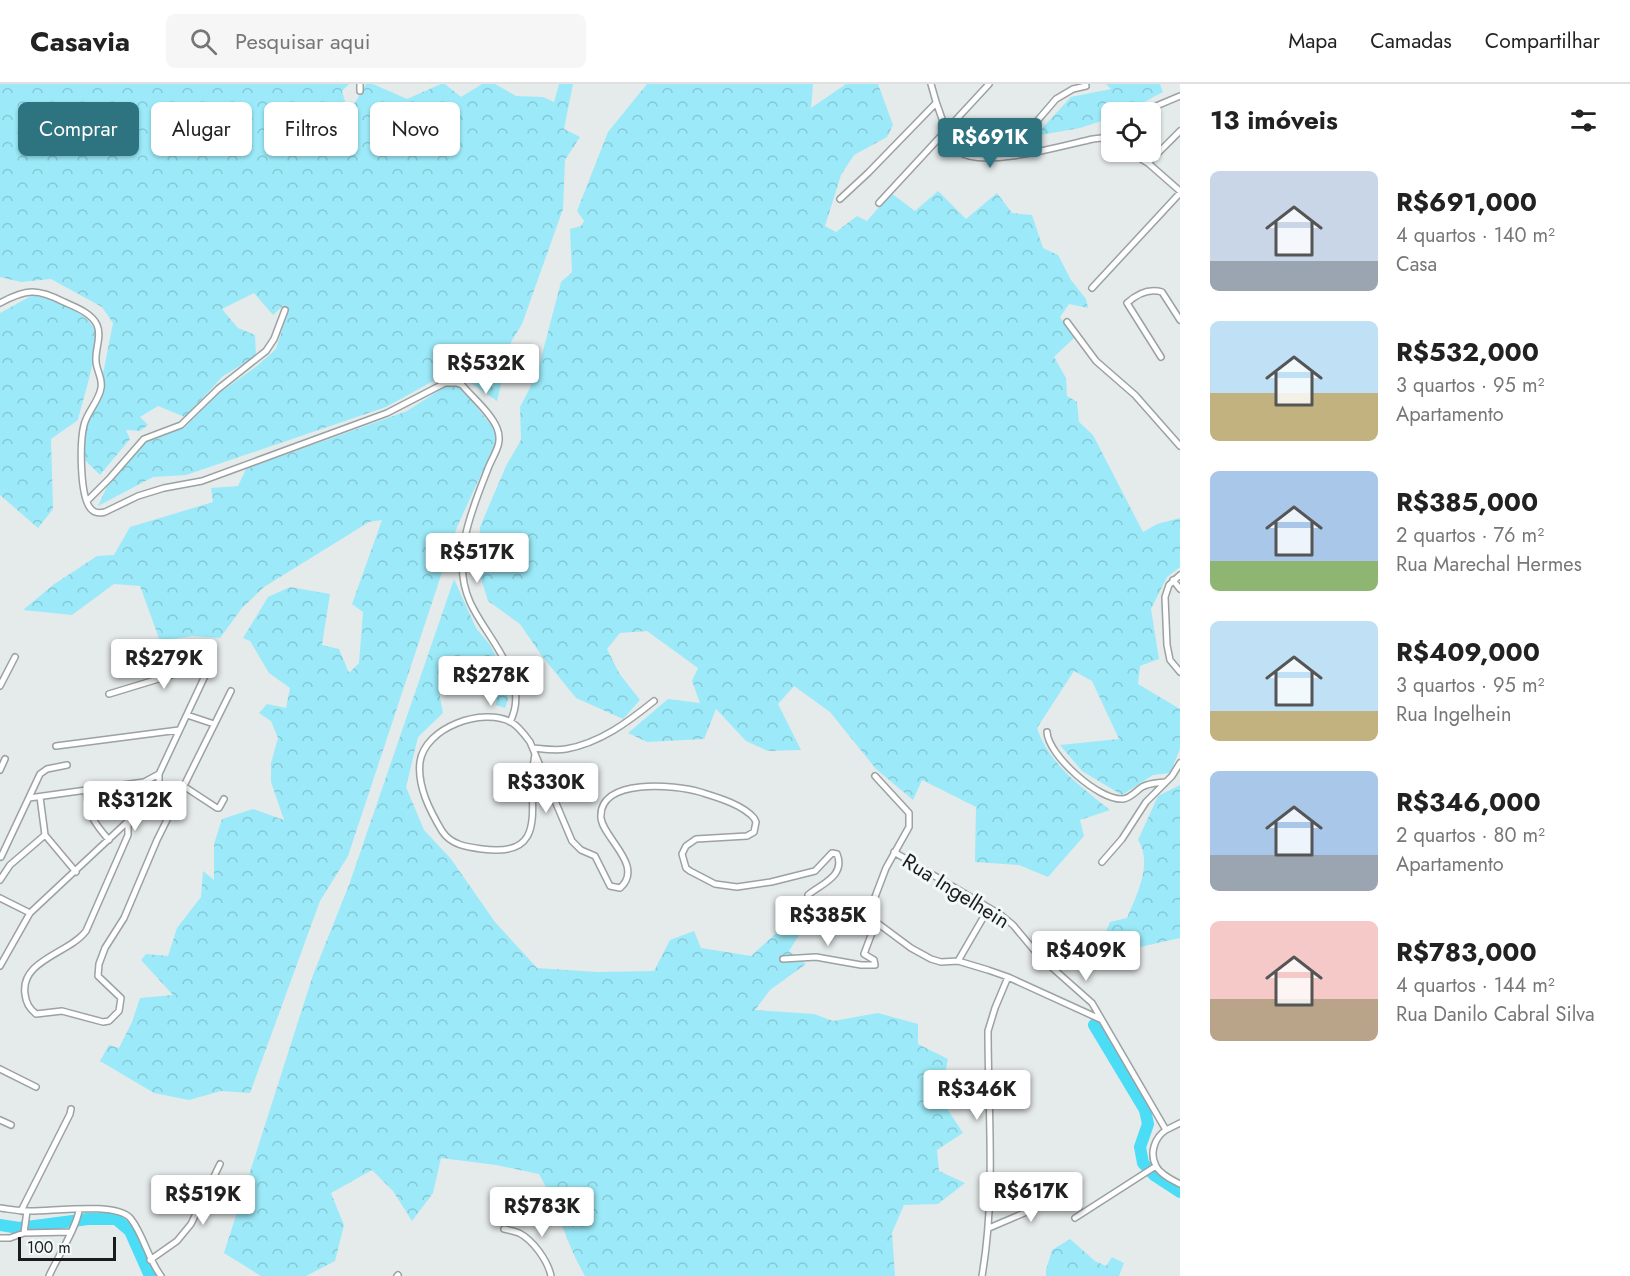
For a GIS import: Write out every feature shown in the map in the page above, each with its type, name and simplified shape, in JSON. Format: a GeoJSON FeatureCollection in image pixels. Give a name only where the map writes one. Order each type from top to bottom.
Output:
{"type":"FeatureCollection","features":[{"type":"Feature","properties":{"kind":"street"},"geometry":{"type":"LineString","coordinates":[[360,84],[360,91]]}},
{"type":"Feature","properties":{"kind":"street"},"geometry":{"type":"LineString","coordinates":[[931,84],[936,103],[955,146],[964,154],[982,158],[1006,157],[1101,138]]}},
{"type":"Feature","properties":{"kind":"street"},"geometry":{"type":"LineString","coordinates":[[879,203],[989,84]]}},
{"type":"Feature","properties":{"kind":"street"},"geometry":{"type":"LineString","coordinates":[[1006,157],[1056,99],[1073,89],[1086,87]]}},
{"type":"Feature","properties":{"kind":"street"},"geometry":{"type":"LineString","coordinates":[[1161,104],[1180,96]]}},
{"type":"Feature","properties":{"kind":"street"},"geometry":{"type":"LineString","coordinates":[[840,199],[936,103]]}},
{"type":"Feature","properties":{"kind":"street"},"geometry":{"type":"LineString","coordinates":[[1092,288],[1180,192],[1148,163],[1180,131]]}},
{"type":"Feature","properties":{"kind":"street"},"geometry":{"type":"LineString","coordinates":[[0,303],[18,294],[39,291],[90,315],[97,324],[99,332],[96,362],[101,388],[85,423],[81,450],[82,474],[88,500],[92,510],[98,513],[105,512],[138,496],[164,488],[202,481],[387,413],[445,383],[457,382],[462,385],[496,426],[500,442],[468,527],[462,563],[469,600],[503,657],[512,680],[516,696],[514,714],[510,722]]}},
{"type":"Feature","properties":{"kind":"street"},"geometry":{"type":"LineString","coordinates":[[1161,357],[1127,303],[1140,294],[1159,291],[1162,292],[1180,320]]}},
{"type":"Feature","properties":{"kind":"street"},"geometry":{"type":"LineString","coordinates":[[88,500],[144,439],[181,425],[218,389],[266,351],[274,339],[285,310]]}},
{"type":"Feature","properties":{"kind":"street"},"geometry":{"type":"LineString","coordinates":[[1067,322],[1096,361],[1135,395],[1180,446]]}},
{"type":"Feature","properties":{"kind":"street"},"geometry":{"type":"LineString","coordinates":[[1180,575],[1173,580],[1165,597],[1167,645],[1170,660],[1180,672]]}},
{"type":"Feature","properties":{"kind":"street"},"geometry":{"type":"LineString","coordinates":[[1173,580],[1180,589]]}},
{"type":"Feature","properties":{"kind":"street"},"geometry":{"type":"LineString","coordinates":[[0,686],[15,657]]}},
{"type":"Feature","properties":{"kind":"street"},"geometry":{"type":"LineString","coordinates":[[0,966],[30,913],[149,802],[159,788],[159,774],[211,663],[109,694]]}},
{"type":"Feature","properties":{"kind":"street"},"geometry":{"type":"LineString","coordinates":[[128,822],[128,836],[86,931],[28,975],[24,984],[25,998],[29,1008],[36,1014],[62,1011],[93,1020],[109,1021],[114,1018],[121,1005],[121,998],[98,976],[99,964],[105,948],[124,918],[157,840],[231,691]]}},
{"type":"Feature","properties":{"kind":"street"},"geometry":{"type":"LineString","coordinates":[[534,751],[565,750],[577,747],[624,725],[654,701]]}},
{"type":"Feature","properties":{"kind":"street"},"geometry":{"type":"LineString","coordinates":[[187,715],[214,724]]}},
{"type":"Feature","properties":{"kind":"street"},"geometry":{"type":"LineString","coordinates":[[534,751],[532,779],[534,813],[531,831],[525,840],[519,845],[502,850],[487,850],[465,847],[450,840],[444,834],[429,807],[423,787],[420,760],[425,749],[440,732],[463,720],[493,719],[510,722],[526,735],[534,751],[567,832],[580,850],[595,856],[610,886],[620,888],[626,879],[627,871],[622,854],[602,821],[601,814],[605,802],[616,792],[632,788],[678,787],[699,792],[742,808],[756,822],[754,832],[747,836],[696,839],[690,842],[682,854],[690,871],[715,884],[727,887],[750,886],[815,871],[835,853],[839,855],[839,861],[833,877],[827,884],[808,895],[809,904],[867,918],[919,953],[941,962],[958,961],[1008,977],[1100,1019]]}},
{"type":"Feature","properties":{"kind":"street"},"geometry":{"type":"LineString","coordinates":[[56,746],[179,730]]}},
{"type":"Feature","properties":{"kind":"street"},"geometry":{"type":"LineString","coordinates":[[1047,732],[1052,745],[1073,773],[1107,797],[1126,798],[1146,785],[1165,782]]}},
{"type":"Feature","properties":{"kind":"street"},"geometry":{"type":"LineString","coordinates":[[0,770],[5,759]]}},
{"type":"Feature","properties":{"kind":"street"},"geometry":{"type":"LineString","coordinates":[[1102,862],[1122,839],[1149,797],[1172,776],[1180,763]]}},
{"type":"Feature","properties":{"kind":"street"},"geometry":{"type":"LineString","coordinates":[[10,866],[0,856],[34,785],[43,771],[67,765]]}},
{"type":"Feature","properties":{"kind":"street"},"geometry":{"type":"LineString","coordinates":[[29,798],[144,782],[159,774]]}},
{"type":"Feature","properties":{"kind":"street"},"geometry":{"type":"LineString","coordinates":[[867,918],[894,852],[909,826],[910,816],[875,776]]}},
{"type":"Feature","properties":{"kind":"street"},"geometry":{"type":"LineString","coordinates":[[144,782],[149,802]]}},
{"type":"Feature","properties":{"kind":"street"},"geometry":{"type":"LineString","coordinates":[[185,786],[217,808],[224,799]]}},
{"type":"Feature","properties":{"kind":"street"},"geometry":{"type":"LineString","coordinates":[[86,791],[89,813],[95,825],[109,840]]}},
{"type":"Feature","properties":{"kind":"street"},"geometry":{"type":"LineString","coordinates":[[40,797],[45,835],[76,872]]}},
{"type":"Feature","properties":{"kind":"street"},"geometry":{"type":"LineString","coordinates":[[0,880],[10,866],[45,835]]}},
{"type":"Feature","properties":{"kind":"street","name":"Rua Ingelhein"},"geometry":{"type":"LineString","coordinates":[[894,852],[1001,915],[1039,956],[1092,1003],[1166,1130]]}},
{"type":"Feature","properties":{"kind":"street"},"geometry":{"type":"LineString","coordinates":[[0,898],[30,913]]}},
{"type":"Feature","properties":{"kind":"street"},"geometry":{"type":"LineString","coordinates":[[958,961],[983,918]]}},
{"type":"Feature","properties":{"kind":"street"},"geometry":{"type":"LineString","coordinates":[[783,959],[816,957],[861,965],[875,965],[874,960],[864,954],[876,922]]}},
{"type":"Feature","properties":{"kind":"street"},"geometry":{"type":"LineString","coordinates":[[976,1276],[982,1275],[989,1228],[988,1031],[1008,977]]}},
{"type":"Feature","properties":{"kind":"street"},"geometry":{"type":"LineString","coordinates":[[0,1069],[36,1088]]}},
{"type":"Feature","properties":{"kind":"street"},"geometry":{"type":"LineString","coordinates":[[24,1231],[25,1213],[71,1109]]}},
{"type":"Feature","properties":{"kind":"street"},"geometry":{"type":"LineString","coordinates":[[0,1120],[10,1125]]}},
{"type":"Feature","properties":{"kind":"street"},"geometry":{"type":"LineString","coordinates":[[1180,1124],[1159,1135],[1153,1150],[1156,1166],[1180,1184]]}},
{"type":"Feature","properties":{"kind":"street"},"geometry":{"type":"LineString","coordinates":[[150,1260],[177,1241],[192,1224],[220,1164]]}},
{"type":"Feature","properties":{"kind":"street"},"geometry":{"type":"LineString","coordinates":[[1075,1218],[1156,1166]]}},
{"type":"Feature","properties":{"kind":"street"},"geometry":{"type":"LineString","coordinates":[[989,1228],[1064,1196]]}},
{"type":"Feature","properties":{"kind":"street"},"geometry":{"type":"LineString","coordinates":[[0,1208],[25,1213],[79,1213],[110,1209],[126,1214],[161,1276]]}},
{"type":"Feature","properties":{"kind":"street"},"geometry":{"type":"LineString","coordinates":[[49,1276],[76,1224],[79,1213]]}},
{"type":"Feature","properties":{"kind":"street"},"geometry":{"type":"LineString","coordinates":[[504,1229],[519,1233],[528,1239],[540,1254],[551,1276]]}},
{"type":"Feature","properties":{"kind":"street"},"geometry":{"type":"LineString","coordinates":[[0,1245],[2,1238],[17,1236],[24,1231],[70,1232]]}},
{"type":"Feature","properties":{"kind":"green space"},"geometry":{"type":"Polygon","coordinates":[[[0,84],[349,84],[342,91],[345,102],[264,102],[264,156],[358,156],[358,102],[355,102],[366,84],[373,84],[407,99],[441,84],[445,84],[461,97],[482,84],[495,84],[516,96],[543,97],[554,102],[559,84],[573,84],[564,129],[580,137],[565,160],[563,209],[522,324],[511,342],[497,401],[459,375],[444,375],[386,407],[186,475],[153,477],[98,506],[110,480],[144,438],[184,428],[218,394],[276,349],[288,311],[284,305],[273,315],[254,293],[222,309],[238,328],[255,335],[256,356],[223,376],[185,417],[158,406],[140,417],[148,425],[140,431],[126,430],[130,439],[100,475],[85,460],[84,434],[104,369],[113,323],[102,307],[51,279],[21,282],[0,277],[0,84]]]}},
{"type":"Feature","properties":{"kind":"green space"},"geometry":{"type":"Polygon","coordinates":[[[647,84],[813,84],[811,108],[846,84],[878,84],[893,125],[887,137],[854,155],[841,175],[825,226],[836,232],[857,216],[867,221],[891,193],[915,211],[938,191],[966,219],[997,193],[1012,213],[1032,215],[1043,248],[1058,255],[1071,280],[1086,299],[1088,308],[1069,304],[1060,317],[1074,338],[1054,357],[1066,378],[1067,396],[1077,402],[1079,422],[1093,435],[1143,532],[1157,524],[1180,518],[1180,567],[1167,577],[1151,609],[1159,659],[1140,666],[1138,684],[1180,709],[1180,749],[1170,773],[1153,775],[1122,795],[1082,771],[1060,745],[1119,739],[1092,681],[1074,671],[1037,728],[1049,753],[1058,764],[1110,810],[1080,820],[1084,836],[1048,877],[1019,865],[975,862],[976,807],[922,780],[913,800],[876,769],[830,712],[794,686],[778,704],[801,750],[768,751],[746,741],[716,709],[704,739],[647,742],[628,733],[668,699],[700,703],[692,681],[698,668],[647,631],[620,633],[607,649],[619,673],[640,700],[623,719],[576,698],[520,624],[488,601],[478,569],[480,527],[506,466],[521,440],[520,407],[537,374],[561,282],[572,272],[570,229],[581,226],[584,221],[577,211],[608,132],[647,84]]]}},
{"type":"Feature","properties":{"kind":"green space"},"geometry":{"type":"Polygon","coordinates":[[[1106,84],[1160,84],[1163,92],[1144,102],[1101,102],[1101,121],[1080,128],[1035,136],[1071,97],[1111,89],[1106,84]]]}},
{"type":"Feature","properties":{"kind":"green space"},"geometry":{"type":"Polygon","coordinates":[[[33,295],[78,313],[92,325],[96,340],[93,363],[78,420],[51,439],[53,509],[38,528],[0,495],[0,313],[33,295]]]}},
{"type":"Feature","properties":{"kind":"green space"},"geometry":{"type":"Polygon","coordinates":[[[453,384],[460,386],[497,433],[494,446],[457,527],[348,856],[320,901],[250,1093],[221,1091],[189,1100],[154,1093],[100,1061],[109,1045],[119,1048],[132,1022],[140,998],[173,995],[141,960],[146,954],[168,956],[177,928],[201,897],[203,871],[214,880],[214,844],[222,819],[253,809],[284,820],[271,782],[271,763],[278,738],[271,721],[259,713],[267,704],[286,708],[290,688],[269,673],[250,641],[243,638],[268,597],[290,587],[330,594],[322,645],[339,649],[349,673],[359,663],[363,612],[352,604],[382,520],[369,522],[264,587],[242,608],[220,638],[192,636],[160,641],[140,586],[114,584],[72,615],[23,610],[53,585],[97,556],[114,555],[130,527],[213,502],[211,488],[238,486],[246,469],[407,411],[453,384]]]}},
{"type":"Feature","properties":{"kind":"green space"},"geometry":{"type":"Polygon","coordinates":[[[454,579],[476,628],[490,645],[506,676],[508,699],[505,708],[496,705],[498,681],[485,668],[467,671],[452,663],[438,686],[443,713],[418,737],[406,787],[424,830],[451,859],[495,922],[537,968],[597,972],[654,971],[670,940],[694,931],[701,948],[751,956],[782,928],[801,932],[789,951],[806,964],[770,990],[755,1010],[814,1014],[833,1021],[878,1013],[918,1024],[918,1044],[948,1059],[940,1098],[963,1133],[937,1150],[939,1171],[965,1183],[938,1204],[904,1205],[892,1233],[895,1276],[585,1276],[539,1174],[496,1165],[441,1158],[433,1193],[412,1221],[393,1191],[372,1170],[331,1193],[344,1225],[335,1261],[306,1276],[261,1276],[224,1253],[313,975],[349,885],[454,579]]]}},
{"type":"Feature","properties":{"kind":"green space"},"geometry":{"type":"Polygon","coordinates":[[[1180,785],[1180,938],[1109,954],[1102,941],[1110,922],[1127,918],[1142,879],[1144,859],[1138,840],[1158,796],[1180,785]]]}},
{"type":"Feature","properties":{"kind":"green space"},"geometry":{"type":"Polygon","coordinates":[[[1070,1239],[1095,1261],[1106,1266],[1112,1257],[1124,1263],[1119,1276],[1046,1276],[1052,1250],[1070,1239]]]}},
{"type":"Feature","properties":{"kind":"waterway"},"geometry":{"type":"LineString","coordinates":[[1094,1025],[1145,1110],[1148,1124],[1140,1147],[1143,1163],[1154,1175],[1180,1192]]}},
{"type":"Feature","properties":{"kind":"waterway"},"geometry":{"type":"LineString","coordinates":[[0,1225],[19,1228],[88,1219],[116,1219],[130,1231],[150,1276]]}}]}
